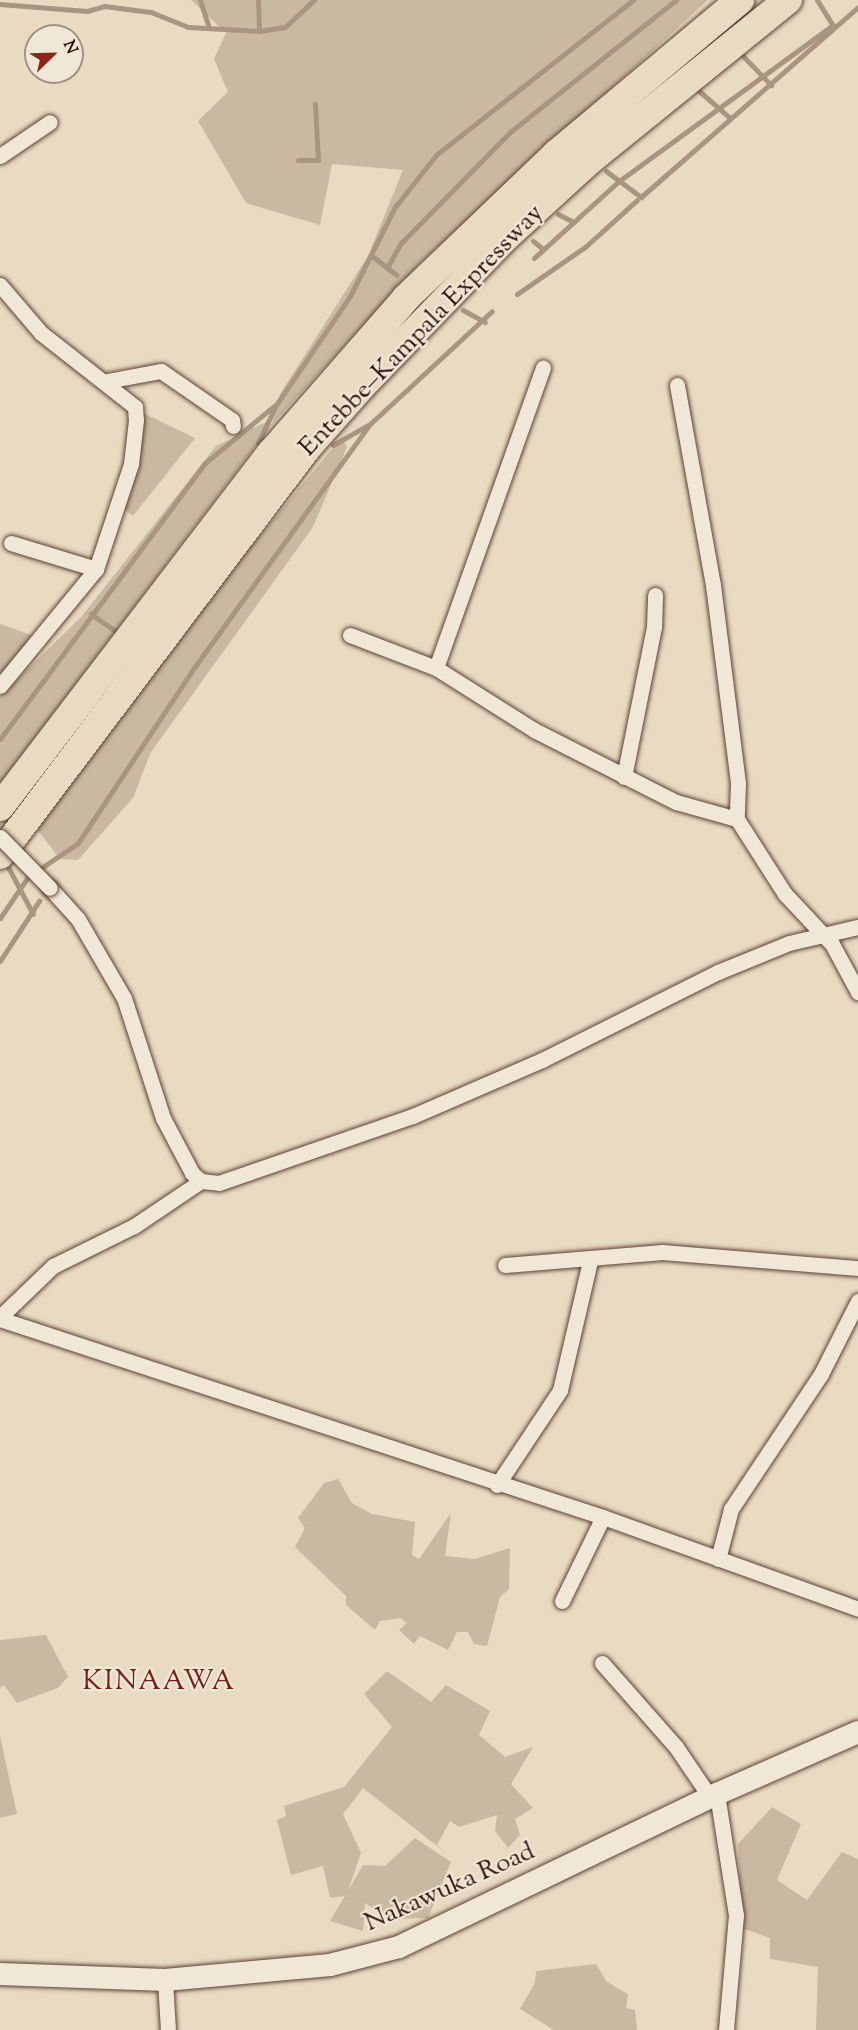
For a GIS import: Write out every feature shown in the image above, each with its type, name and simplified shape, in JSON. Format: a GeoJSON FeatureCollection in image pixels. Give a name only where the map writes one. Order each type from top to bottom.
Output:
{"type":"FeatureCollection","features":[{"type":"Feature","properties":{"kind":"highway","name":"Entebbe–Kampala Expressway"},"geometry":{"type":"LineString","coordinates":[[0,807],[271,453],[406,298],[564,147],[740,0]]}},
{"type":"Feature","properties":{"kind":"highway","name":"Entebbe–Kampala Expressway"},"geometry":{"type":"LineString","coordinates":[[0,855],[307,448],[361,387],[589,161],[788,0]]}},
{"type":"Feature","properties":{"kind":"main road","name":"Nakawuka Road"},"geometry":{"type":"LineString","coordinates":[[0,1974],[165,1980],[330,1965],[399,1947],[713,1795],[858,1732]]}},
{"type":"Feature","properties":{"kind":"street"},"geometry":{"type":"LineString","coordinates":[[0,156],[50,122]]}},
{"type":"Feature","properties":{"kind":"street"},"geometry":{"type":"LineString","coordinates":[[0,686],[96,569],[131,465],[136,420],[135,407],[107,381],[41,333],[1,290]]}},
{"type":"Feature","properties":{"kind":"street"},"geometry":{"type":"LineString","coordinates":[[436,668],[543,368]]}},
{"type":"Feature","properties":{"kind":"street"},"geometry":{"type":"LineString","coordinates":[[107,381],[160,371],[232,420],[233,426]]}},
{"type":"Feature","properties":{"kind":"street"},"geometry":{"type":"LineString","coordinates":[[677,385],[713,585],[738,783],[737,819],[785,894],[821,933],[858,992]]}},
{"type":"Feature","properties":{"kind":"street"},"geometry":{"type":"LineString","coordinates":[[11,543],[96,569]]}},
{"type":"Feature","properties":{"kind":"street"},"geometry":{"type":"LineString","coordinates":[[624,777],[654,627],[655,595]]}},
{"type":"Feature","properties":{"kind":"street"},"geometry":{"type":"LineString","coordinates":[[350,635],[436,668],[534,730],[624,777],[702,813],[737,819]]}},
{"type":"Feature","properties":{"kind":"street"},"geometry":{"type":"LineString","coordinates":[[0,837],[78,919],[124,998],[163,1118],[201,1181]]}},
{"type":"Feature","properties":{"kind":"street"},"geometry":{"type":"LineString","coordinates":[[858,927],[821,933],[653,1000],[542,1060],[413,1116],[275,1167],[219,1183],[201,1181],[134,1226],[53,1266],[0,1318],[497,1485],[603,1517],[858,1609]]}},
{"type":"Feature","properties":{"kind":"street"},"geometry":{"type":"LineString","coordinates":[[505,1265],[590,1261],[662,1252],[858,1268]]}},
{"type":"Feature","properties":{"kind":"street"},"geometry":{"type":"LineString","coordinates":[[497,1485],[560,1390],[590,1261]]}},
{"type":"Feature","properties":{"kind":"street"},"geometry":{"type":"LineString","coordinates":[[718,1559],[731,1509],[803,1402],[858,1301]]}},
{"type":"Feature","properties":{"kind":"street"},"geometry":{"type":"LineString","coordinates":[[562,1601],[603,1517]]}},
{"type":"Feature","properties":{"kind":"street"},"geometry":{"type":"LineString","coordinates":[[602,1663],[676,1747],[713,1795],[736,1914],[726,2030]]}},
{"type":"Feature","properties":{"kind":"street"},"geometry":{"type":"LineString","coordinates":[[165,1980],[168,2030]]}},
{"type":"Feature","properties":{"kind":"shaded area"},"geometry":{"type":"Polygon","coordinates":[[[191,0],[708,0],[422,261],[272,424],[280,394],[368,256],[403,170],[332,164],[320,225],[246,203],[198,121],[228,92],[214,59],[226,33],[191,0]]]}},
{"type":"Feature","properties":{"kind":"shaded area"},"geometry":{"type":"Polygon","coordinates":[[[143,413],[195,438],[133,516],[124,509],[140,463],[143,413]]]}},
{"type":"Feature","properties":{"kind":"shaded area"},"geometry":{"type":"Polygon","coordinates":[[[264,423],[272,424],[0,784],[0,696],[82,616],[216,446],[264,423]]]}},
{"type":"Feature","properties":{"kind":"shaded area"},"geometry":{"type":"Polygon","coordinates":[[[342,437],[347,447],[313,527],[151,752],[133,798],[78,860],[60,859],[35,827],[239,561],[342,437]]]}},
{"type":"Feature","properties":{"kind":"shaded area"},"geometry":{"type":"Polygon","coordinates":[[[0,624],[34,636],[0,678],[0,624]]]}},
{"type":"Feature","properties":{"kind":"shaded area"},"geometry":{"type":"Polygon","coordinates":[[[338,1479],[352,1503],[372,1514],[415,1522],[412,1555],[419,1559],[451,1513],[445,1556],[475,1559],[510,1548],[509,1589],[500,1597],[487,1646],[474,1644],[468,1632],[457,1632],[448,1650],[420,1636],[414,1644],[399,1630],[407,1623],[400,1618],[380,1621],[375,1630],[346,1605],[346,1596],[295,1547],[305,1528],[298,1518],[324,1483],[338,1479]]]}},
{"type":"Feature","properties":{"kind":"shaded area"},"geometry":{"type":"Polygon","coordinates":[[[46,1635],[68,1677],[58,1688],[17,1703],[4,1685],[0,1688],[0,1640],[46,1635]]]}},
{"type":"Feature","properties":{"kind":"shaded area"},"geometry":{"type":"Polygon","coordinates":[[[387,1671],[431,1702],[446,1685],[490,1711],[479,1735],[505,1757],[533,1747],[511,1784],[533,1808],[515,1819],[520,1835],[508,1848],[495,1831],[497,1815],[459,1827],[450,1821],[437,1845],[450,1856],[363,1788],[343,1814],[361,1853],[348,1891],[363,1865],[385,1866],[415,1838],[451,1862],[428,1918],[389,1919],[365,1903],[363,1931],[330,1921],[345,1896],[330,1898],[323,1866],[291,1875],[277,1820],[286,1816],[284,1806],[344,1787],[392,1727],[364,1694],[387,1671]]]}},
{"type":"Feature","properties":{"kind":"shaded area"},"geometry":{"type":"Polygon","coordinates":[[[0,1736],[17,1814],[0,1818],[0,1736]]]}},
{"type":"Feature","properties":{"kind":"shaded area"},"geometry":{"type":"Polygon","coordinates":[[[772,1807],[801,1824],[777,1880],[807,1900],[842,1852],[858,1859],[858,2030],[816,2030],[818,1967],[770,1959],[770,1938],[742,1928],[738,1844],[772,1807]]]}},
{"type":"Feature","properties":{"kind":"shaded area"},"geometry":{"type":"Polygon","coordinates":[[[596,1964],[607,1982],[628,1994],[626,2008],[635,2010],[637,2030],[554,2030],[520,2009],[535,1983],[536,1971],[596,1964]]]}},
{"type":"Feature","properties":{"kind":"waterway"},"geometry":{"type":"LineString","coordinates":[[200,0],[208,25]]}},
{"type":"Feature","properties":{"kind":"waterway"},"geometry":{"type":"LineString","coordinates":[[258,0],[259,31]]}},
{"type":"Feature","properties":{"kind":"waterway"},"geometry":{"type":"LineString","coordinates":[[0,4],[87,11],[104,6],[151,12],[188,27],[259,31],[285,27],[314,0]]}},
{"type":"Feature","properties":{"kind":"waterway"},"geometry":{"type":"LineString","coordinates":[[258,443],[276,405],[350,296],[395,207],[436,155],[633,0]]}},
{"type":"Feature","properties":{"kind":"waterway"},"geometry":{"type":"LineString","coordinates":[[387,268],[401,243],[510,132],[676,0]]}},
{"type":"Feature","properties":{"kind":"waterway"},"geometry":{"type":"LineString","coordinates":[[817,0],[834,27]]}},
{"type":"Feature","properties":{"kind":"waterway"},"geometry":{"type":"LineString","coordinates":[[606,171],[641,197],[858,7]]}},
{"type":"Feature","properties":{"kind":"waterway"},"geometry":{"type":"LineString","coordinates":[[534,258],[619,181],[833,25]]}},
{"type":"Feature","properties":{"kind":"waterway"},"geometry":{"type":"LineString","coordinates":[[742,55],[771,85]]}},
{"type":"Feature","properties":{"kind":"waterway"},"geometry":{"type":"LineString","coordinates":[[699,91],[730,118]]}},
{"type":"Feature","properties":{"kind":"waterway"},"geometry":{"type":"LineString","coordinates":[[298,160],[318,160],[315,104]]}},
{"type":"Feature","properties":{"kind":"waterway"},"geometry":{"type":"LineString","coordinates":[[517,294],[585,247],[637,200]]}},
{"type":"Feature","properties":{"kind":"waterway"},"geometry":{"type":"LineString","coordinates":[[558,214],[574,222]]}},
{"type":"Feature","properties":{"kind":"waterway"},"geometry":{"type":"LineString","coordinates":[[533,241],[543,249]]}},
{"type":"Feature","properties":{"kind":"waterway"},"geometry":{"type":"LineString","coordinates":[[372,256],[396,275]]}},
{"type":"Feature","properties":{"kind":"waterway"},"geometry":{"type":"LineString","coordinates":[[463,310],[485,322]]}},
{"type":"Feature","properties":{"kind":"waterway"},"geometry":{"type":"LineString","coordinates":[[0,918],[28,877],[78,843],[196,665],[370,424],[492,311]]}},
{"type":"Feature","properties":{"kind":"waterway"},"geometry":{"type":"LineString","coordinates":[[0,739],[205,463],[274,406]]}},
{"type":"Feature","properties":{"kind":"waterway"},"geometry":{"type":"LineString","coordinates":[[333,445],[368,425]]}},
{"type":"Feature","properties":{"kind":"waterway"},"geometry":{"type":"LineString","coordinates":[[91,614],[115,631]]}},
{"type":"Feature","properties":{"kind":"waterway"},"geometry":{"type":"LineString","coordinates":[[8,867],[33,914]]}},
{"type":"Feature","properties":{"kind":"waterway"},"geometry":{"type":"LineString","coordinates":[[0,961],[39,901]]}},
{"type":"Feature","properties":{"kind":"district","name":"KINAAWA"},"geometry":{"type":"Point","coordinates":[159,1682]}}]}
